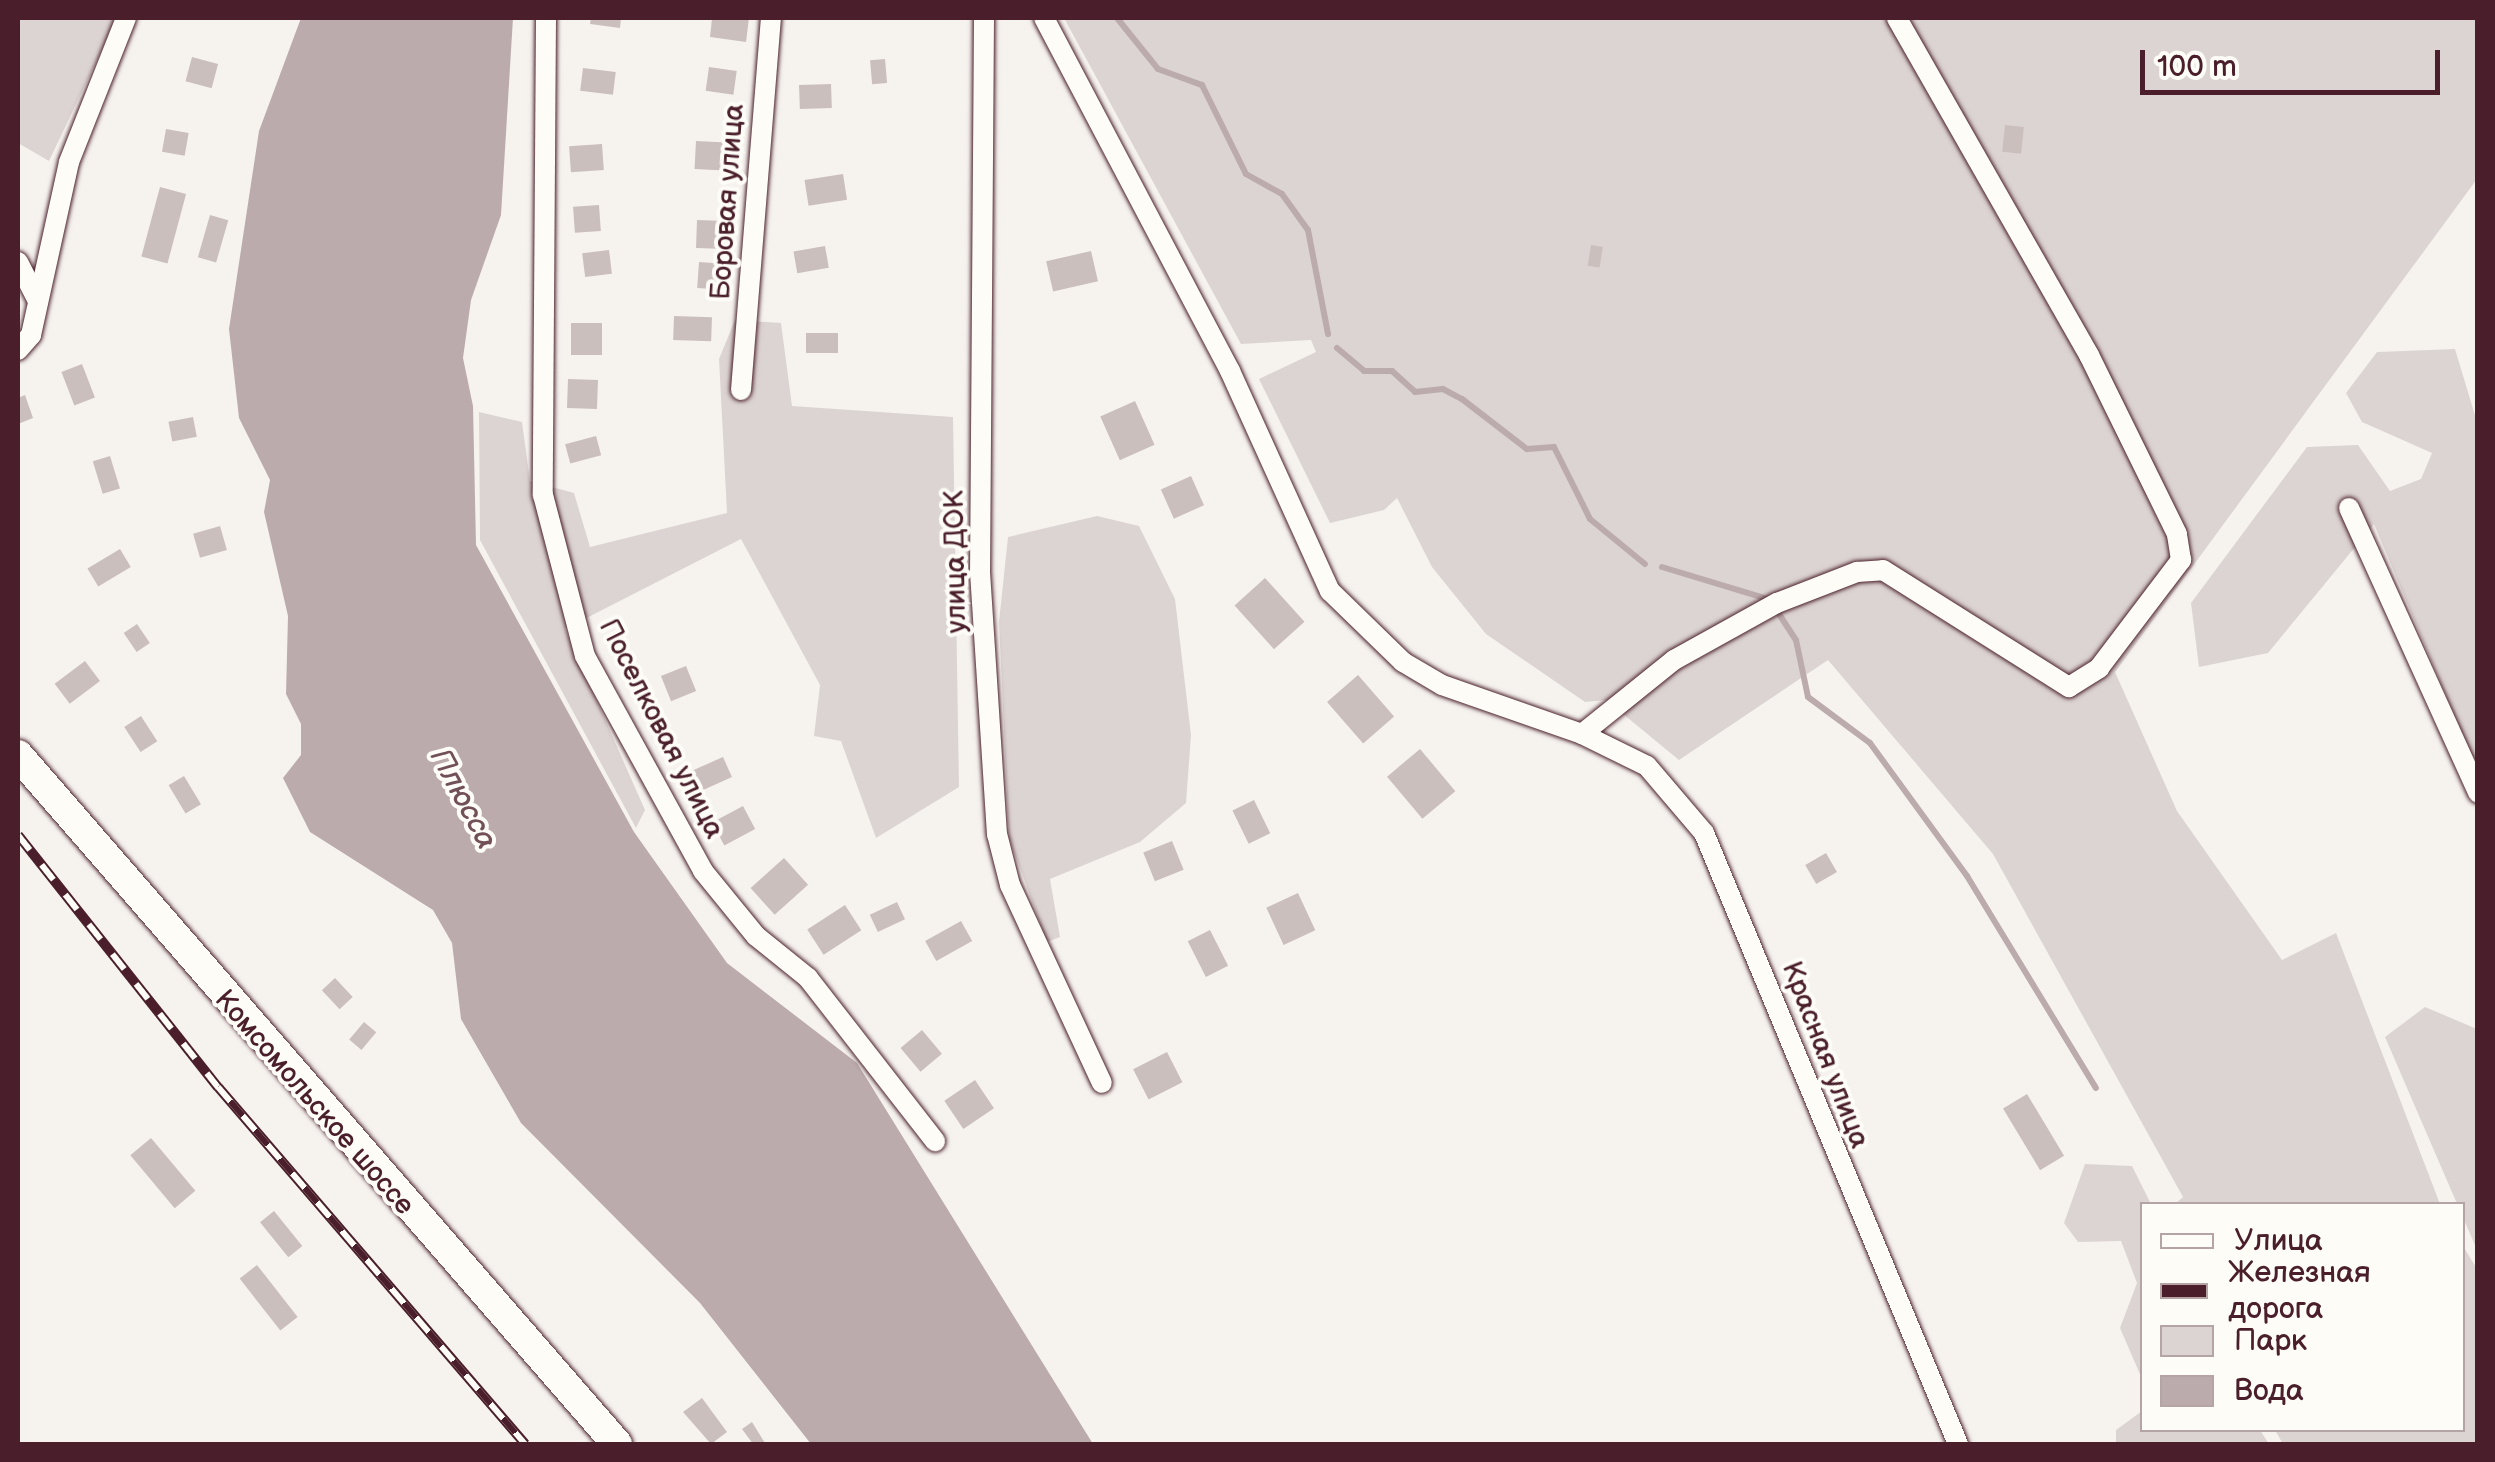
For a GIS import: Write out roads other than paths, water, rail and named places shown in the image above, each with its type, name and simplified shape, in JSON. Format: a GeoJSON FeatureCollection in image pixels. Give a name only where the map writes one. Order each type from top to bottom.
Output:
{"type":"FeatureCollection","features":[{"type":"Feature","properties":{"kind":"main road","name":"Комсомольское шоссе"},"geometry":{"type":"LineString","coordinates":[[18,755],[617,1444]]}},
{"type":"Feature","properties":{"kind":"street"},"geometry":{"type":"LineString","coordinates":[[18,350],[31,335],[69,162],[116,56],[126,18]]}},
{"type":"Feature","properties":{"kind":"street","name":"Поселковая улица"},"geometry":{"type":"LineString","coordinates":[[546,18],[543,495],[585,656],[703,871],[756,936],[808,978],[935,1141]]}},
{"type":"Feature","properties":{"kind":"street","name":"Боровая улица"},"geometry":{"type":"LineString","coordinates":[[741,390],[771,18]]}},
{"type":"Feature","properties":{"kind":"street","name":"улица ДОК"},"geometry":{"type":"LineString","coordinates":[[984,18],[980,572],[998,834],[1010,885],[1102,1083]]}},
{"type":"Feature","properties":{"kind":"street"},"geometry":{"type":"LineString","coordinates":[[1044,18],[1222,354],[1330,591],[1388,650],[1442,685],[1582,734],[1674,660],[1794,595],[1870,571],[1897,578],[1953,622],[2068,687],[2099,668],[2181,560],[2177,534],[2089,355],[1898,18]]}},
{"type":"Feature","properties":{"kind":"street"},"geometry":{"type":"LineString","coordinates":[[18,262],[38,301]]}},
{"type":"Feature","properties":{"kind":"street"},"geometry":{"type":"LineString","coordinates":[[2349,508],[2478,793]]}},
{"type":"Feature","properties":{"kind":"street","name":"Красная улица"},"geometry":{"type":"LineString","coordinates":[[1582,734],[1647,766],[1704,833],[1958,1444]]}},
{"type":"Feature","properties":{"kind":"water","name":"Плюсса"},"geometry":{"type":"Polygon","coordinates":[[[301,18],[513,18],[501,215],[471,300],[463,358],[473,406],[476,545],[634,832],[727,963],[857,1063],[1093,1444],[811,1444],[700,1303],[521,1123],[461,1019],[452,943],[433,910],[310,832],[283,778],[301,755],[301,724],[286,694],[288,616],[264,512],[270,480],[239,418],[229,329],[259,131],[301,18]]]}},
{"type":"Feature","properties":{"kind":"waterway"},"geometry":{"type":"LineString","coordinates":[[1117,18],[1158,69],[1202,85],[1246,174],[1282,194],[1308,230],[1328,334]]}},
{"type":"Feature","properties":{"kind":"waterway"},"geometry":{"type":"LineString","coordinates":[[1337,348],[1364,371],[1392,371],[1415,392],[1443,389],[1462,399],[1527,449],[1554,447],[1590,519],[1645,564]]}},
{"type":"Feature","properties":{"kind":"waterway"},"geometry":{"type":"LineString","coordinates":[[1662,567],[1767,599]]}},
{"type":"Feature","properties":{"kind":"waterway"},"geometry":{"type":"LineString","coordinates":[[1779,614],[1796,640],[1808,697],[1870,743],[1967,876],[2096,1088]]}},
{"type":"Feature","properties":{"kind":"railway"},"geometry":{"type":"LineString","coordinates":[[18,835],[218,1087],[525,1444]]}}]}
